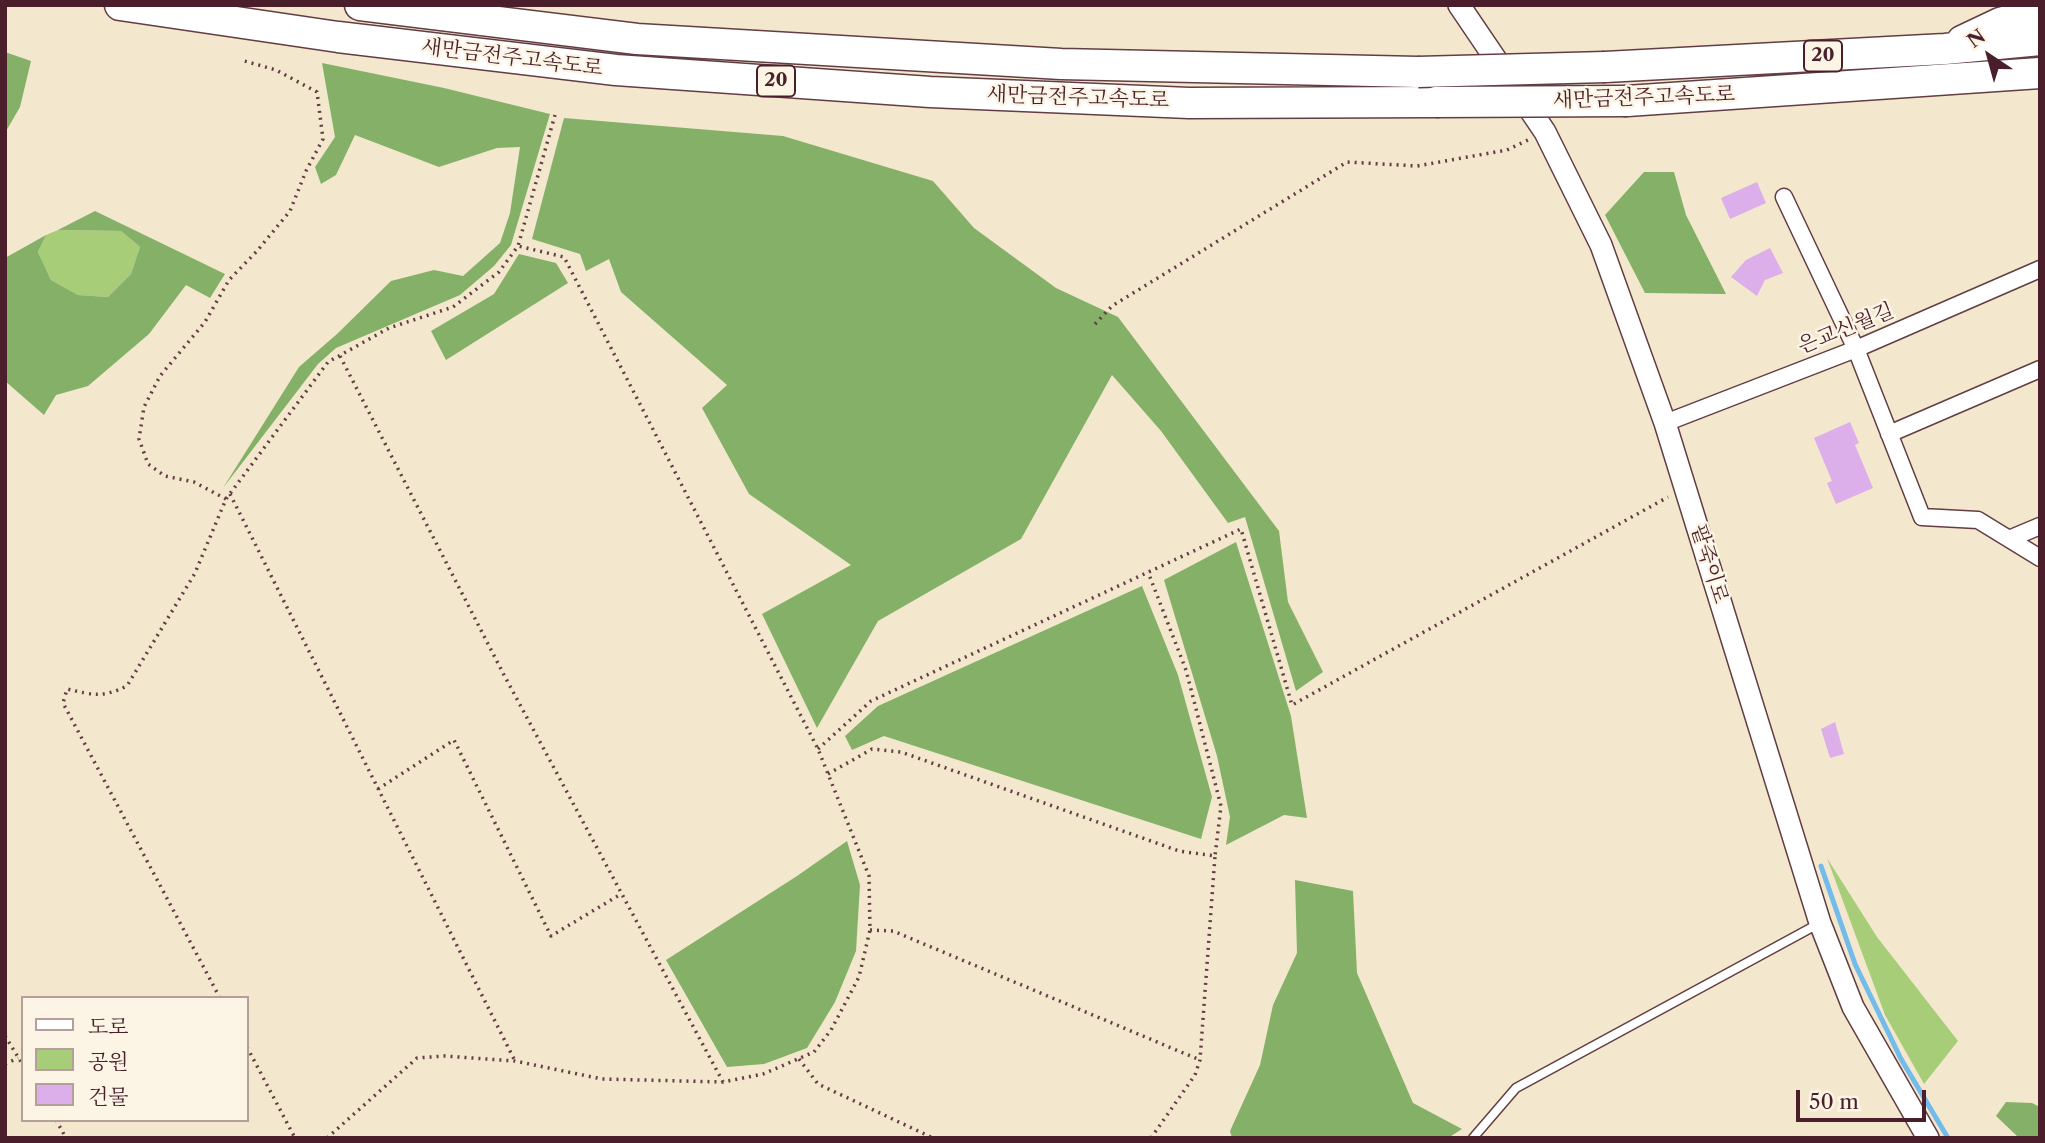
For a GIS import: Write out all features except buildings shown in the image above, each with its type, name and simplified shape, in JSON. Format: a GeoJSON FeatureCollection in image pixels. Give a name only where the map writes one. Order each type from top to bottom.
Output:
{"type":"FeatureCollection","features":[{"type":"Feature","properties":{"kind":"highway","name":"새만금전주고속도로"},"geometry":{"type":"LineString","coordinates":[[120,5],[338,37],[630,71],[930,92],[1189,103],[1627,101],[2040,73]]}},
{"type":"Feature","properties":{"kind":"highway","name":"새만금전주고속도로"},"geometry":{"type":"LineString","coordinates":[[360,5],[664,41],[1061,64],[1418,72],[1605,67],[1945,50],[2040,40]]}},
{"type":"Feature","properties":{"kind":"highway"},"geometry":{"type":"LineString","coordinates":[[1945,50],[2000,23],[2040,12]]}},
{"type":"Feature","properties":{"kind":"street","name":"팥죽이로"},"geometry":{"type":"LineString","coordinates":[[1459,5],[1545,132],[1601,245],[1665,423],[1820,923],[1853,1007],[1928,1138]]}},
{"type":"Feature","properties":{"kind":"street"},"geometry":{"type":"LineString","coordinates":[[1784,197],[1856,349],[1922,517],[1978,520],[2040,558]]}},
{"type":"Feature","properties":{"kind":"street","name":"은교신월길"},"geometry":{"type":"LineString","coordinates":[[1665,423],[1856,349],[2040,269]]}},
{"type":"Feature","properties":{"kind":"street"},"geometry":{"type":"LineString","coordinates":[[1889,434],[2040,369]]}},
{"type":"Feature","properties":{"kind":"street"},"geometry":{"type":"LineString","coordinates":[[2009,539],[2040,526]]}},
{"type":"Feature","properties":{"kind":"lane"},"geometry":{"type":"LineString","coordinates":[[1474,1138],[1516,1088],[1820,923]]}},
{"type":"Feature","properties":{"kind":"path"},"geometry":{"type":"LineString","coordinates":[[226,499],[194,482],[165,476],[148,464],[139,439],[144,407],[160,376],[205,322],[229,280],[290,211],[306,171],[323,139],[317,92],[276,70],[241,60]]}},
{"type":"Feature","properties":{"kind":"path"},"geometry":{"type":"LineString","coordinates":[[219,996],[63,703],[66,689],[109,695],[127,686],[195,573],[226,499],[328,362],[389,328],[453,307],[499,272],[518,246],[555,115]]}},
{"type":"Feature","properties":{"kind":"path"},"geometry":{"type":"LineString","coordinates":[[1095,324],[1112,306],[1347,162],[1417,166],[1507,150],[1545,132]]}},
{"type":"Feature","properties":{"kind":"path"},"geometry":{"type":"LineString","coordinates":[[327,1138],[417,1058],[444,1056],[515,1061],[602,1079],[723,1082],[763,1074],[814,1052],[831,1030],[859,977],[870,930],[869,876],[818,749],[564,257],[518,246]]}},
{"type":"Feature","properties":{"kind":"path"},"geometry":{"type":"LineString","coordinates":[[340,356],[504,675],[723,1082]]}},
{"type":"Feature","properties":{"kind":"path"},"geometry":{"type":"LineString","coordinates":[[818,749],[871,701],[1241,529],[1292,705],[1685,487]]}},
{"type":"Feature","properties":{"kind":"path"},"geometry":{"type":"LineString","coordinates":[[230,494],[515,1061]]}},
{"type":"Feature","properties":{"kind":"path"},"geometry":{"type":"LineString","coordinates":[[1148,572],[1186,670],[1221,806],[1200,1060],[1195,1074],[1151,1138]]}},
{"type":"Feature","properties":{"kind":"path"},"geometry":{"type":"LineString","coordinates":[[378,789],[454,740],[551,936],[621,894]]}},
{"type":"Feature","properties":{"kind":"path"},"geometry":{"type":"LineString","coordinates":[[828,774],[872,750],[901,752],[1179,851],[1215,856]]}},
{"type":"Feature","properties":{"kind":"path"},"geometry":{"type":"LineString","coordinates":[[870,930],[893,931],[1200,1060]]}},
{"type":"Feature","properties":{"kind":"path"},"geometry":{"type":"LineString","coordinates":[[5,1036],[21,1062]]}},
{"type":"Feature","properties":{"kind":"path"},"geometry":{"type":"LineString","coordinates":[[248,1049],[295,1138]]}},
{"type":"Feature","properties":{"kind":"path"},"geometry":{"type":"LineString","coordinates":[[5,1064],[18,1058]]}},
{"type":"Feature","properties":{"kind":"path"},"geometry":{"type":"LineString","coordinates":[[799,1059],[818,1084],[933,1138]]}},
{"type":"Feature","properties":{"kind":"path"},"geometry":{"type":"LineString","coordinates":[[57,1122],[66,1138]]}},
{"type":"Feature","properties":{"kind":"green space"},"geometry":{"type":"Polygon","coordinates":[[[5,52],[31,61],[20,107],[5,133],[5,52]]]}},
{"type":"Feature","properties":{"kind":"green space"},"geometry":{"type":"Polygon","coordinates":[[[322,63],[444,88],[550,114],[511,245],[494,266],[460,295],[336,348],[318,364],[223,488],[299,367],[391,281],[434,270],[463,276],[500,243],[510,213],[520,147],[497,148],[439,167],[355,135],[336,175],[321,184],[315,167],[335,137],[322,63]]]}},
{"type":"Feature","properties":{"kind":"green space"},"geometry":{"type":"Polygon","coordinates":[[[564,118],[783,136],[933,181],[974,228],[1056,288],[1118,317],[1279,531],[1288,602],[1323,672],[1296,691],[1245,517],[1228,523],[1161,431],[1112,375],[1021,539],[878,621],[817,728],[762,614],[851,565],[749,494],[702,408],[727,385],[621,292],[609,259],[586,271],[580,254],[532,239],[564,118]]]}},
{"type":"Feature","properties":{"kind":"green space"},"geometry":{"type":"Polygon","coordinates":[[[1644,172],[1674,172],[1686,215],[1726,294],[1645,293],[1605,215],[1644,172]]]}},
{"type":"Feature","properties":{"kind":"green space"},"geometry":{"type":"Polygon","coordinates":[[[95,211],[225,274],[210,298],[186,285],[149,334],[88,386],[56,395],[44,415],[5,381],[5,258],[46,235],[38,252],[51,280],[78,295],[108,297],[131,274],[140,247],[121,231],[58,230],[95,211]]]}},
{"type":"Feature","properties":{"kind":"green space"},"geometry":{"type":"Polygon","coordinates":[[[58,230],[121,231],[140,247],[131,274],[108,297],[78,295],[51,280],[38,252],[46,235],[58,230]]]}},
{"type":"Feature","properties":{"kind":"green space"},"geometry":{"type":"Polygon","coordinates":[[[519,254],[556,263],[568,283],[446,360],[431,331],[494,294],[519,254]]]}},
{"type":"Feature","properties":{"kind":"green space"},"geometry":{"type":"Polygon","coordinates":[[[1236,542],[1291,716],[1307,818],[1284,815],[1226,845],[1230,817],[1217,756],[1164,580],[1236,542]]]}},
{"type":"Feature","properties":{"kind":"green space"},"geometry":{"type":"Polygon","coordinates":[[[1142,586],[1178,675],[1212,797],[1201,839],[884,736],[852,750],[845,736],[878,706],[1142,586]]]}},
{"type":"Feature","properties":{"kind":"green space"},"geometry":{"type":"Polygon","coordinates":[[[847,841],[860,885],[856,951],[835,1002],[807,1048],[764,1064],[727,1067],[666,960],[847,841]]]}},
{"type":"Feature","properties":{"kind":"green space"},"geometry":{"type":"Polygon","coordinates":[[[1827,858],[1877,937],[1958,1041],[1924,1084],[1885,1015],[1827,858]]]}},
{"type":"Feature","properties":{"kind":"green space"},"geometry":{"type":"Polygon","coordinates":[[[1295,880],[1353,891],[1357,973],[1413,1103],[1462,1129],[1448,1138],[1232,1138],[1230,1131],[1260,1065],[1273,1005],[1297,953],[1295,880]]]}},
{"type":"Feature","properties":{"kind":"green space"},"geometry":{"type":"Polygon","coordinates":[[[2006,1102],[2032,1103],[2040,1107],[2040,1138],[2017,1136],[1996,1116],[2006,1102]]]}},
{"type":"Feature","properties":{"kind":"waterway"},"geometry":{"type":"LineString","coordinates":[[1821,866],[1855,964],[1901,1059],[1948,1138]]}}]}
